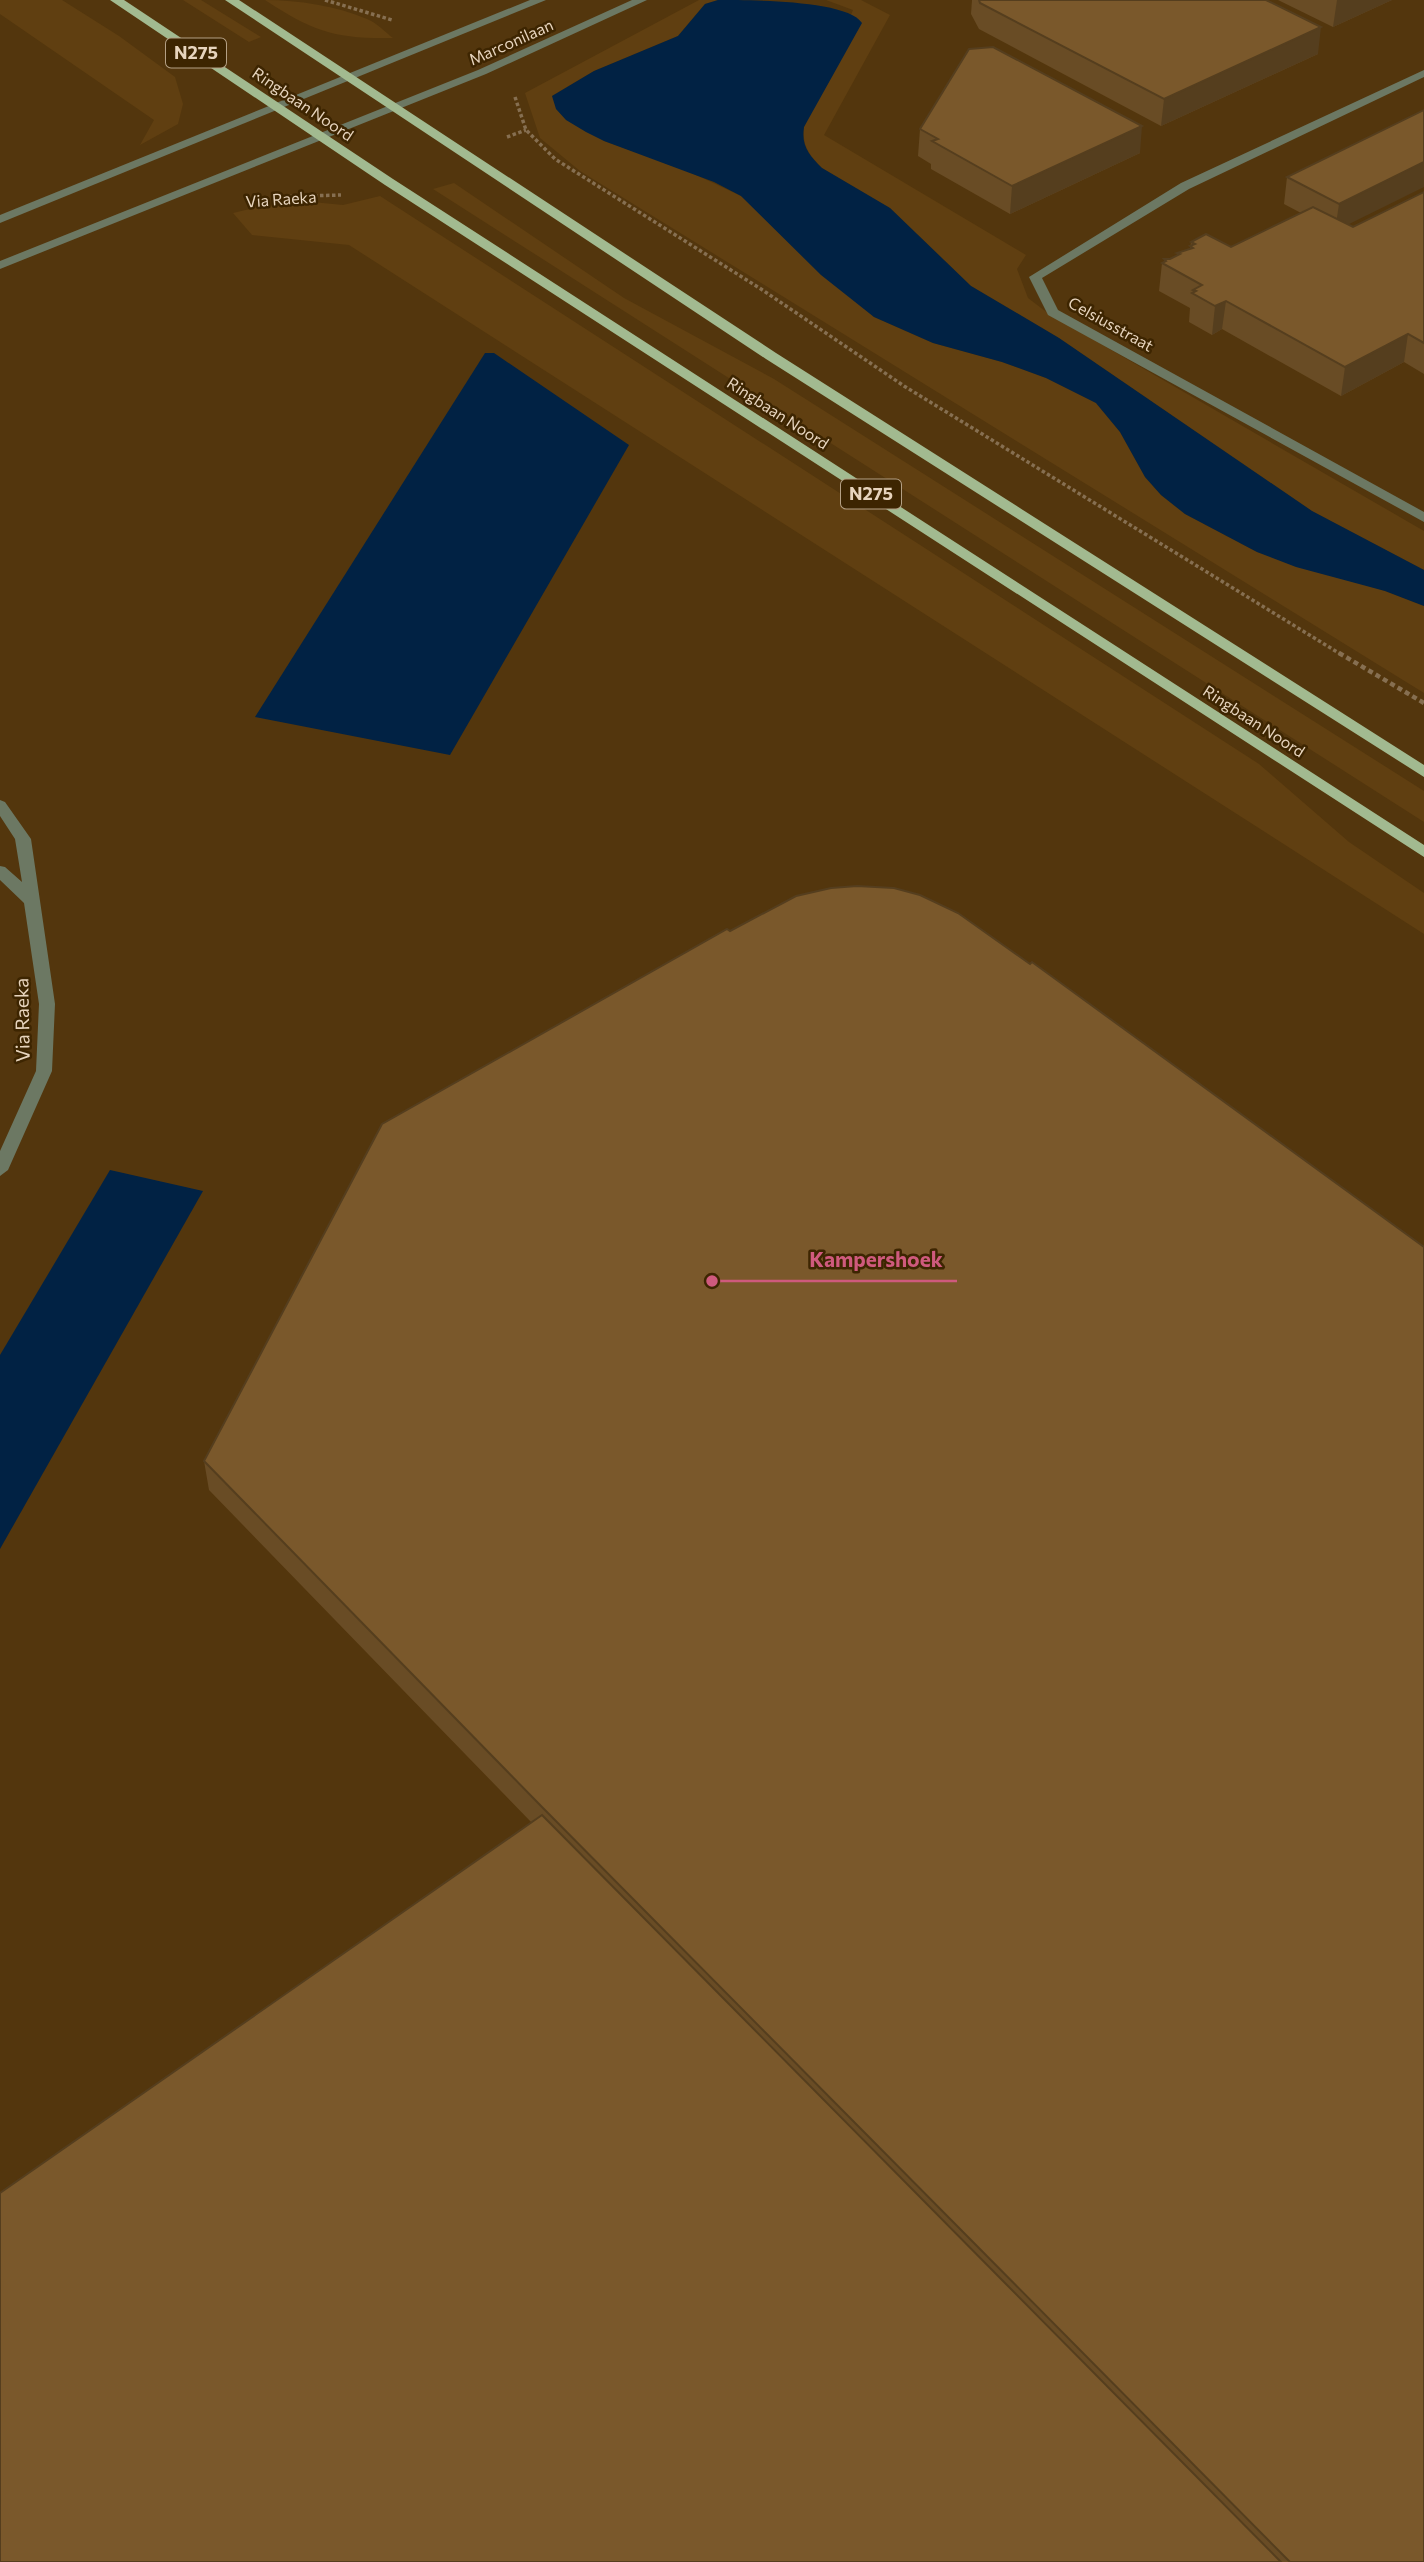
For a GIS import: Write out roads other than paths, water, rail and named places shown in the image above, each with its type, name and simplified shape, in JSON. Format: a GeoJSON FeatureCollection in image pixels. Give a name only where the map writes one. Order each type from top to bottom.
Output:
{"type":"FeatureCollection","features":[{"type":"Feature","properties":{"kind":"main road","name":"Ringbaan Noord"},"geometry":{"type":"LineString","coordinates":[[116,0],[388,182],[1424,852]]}},
{"type":"Feature","properties":{"kind":"main road"},"geometry":{"type":"LineString","coordinates":[[231,0],[391,108],[771,356],[1424,772]]}},
{"type":"Feature","properties":{"kind":"street","name":"Marconilaan"},"geometry":{"type":"LineString","coordinates":[[275,107],[540,0]]}},
{"type":"Feature","properties":{"kind":"street","name":"Marconilaan"},"geometry":{"type":"LineString","coordinates":[[319,136],[482,72],[642,0]]}},
{"type":"Feature","properties":{"kind":"street","name":"Celsiusstraat"},"geometry":{"type":"LineString","coordinates":[[1424,72],[1185,186],[1035,277],[1053,312],[1424,518]]}},
{"type":"Feature","properties":{"kind":"street"},"geometry":{"type":"LineString","coordinates":[[0,219],[275,107]]}},
{"type":"Feature","properties":{"kind":"street","name":"Via Raeka"},"geometry":{"type":"LineString","coordinates":[[0,264],[319,136]]}},
{"type":"Feature","properties":{"kind":"street","name":"Via Raeka"},"geometry":{"type":"LineString","coordinates":[[0,805],[23,839],[47,1004],[44,1071],[0,1170]]}},
{"type":"Feature","properties":{"kind":"street"},"geometry":{"type":"LineString","coordinates":[[0,871],[33,902]]}},
{"type":"Feature","properties":{"kind":"water"},"geometry":{"type":"Polygon","coordinates":[[[718,0],[797,3],[853,15],[862,23],[804,127],[805,145],[817,163],[890,208],[971,286],[1059,338],[1312,511],[1424,570],[1424,606],[1385,591],[1296,567],[1257,552],[1185,514],[1161,495],[1145,477],[1120,432],[1096,403],[1046,378],[1002,362],[933,343],[874,317],[821,275],[741,196],[714,182],[604,141],[566,120],[556,109],[552,96],[594,71],[678,36],[705,4],[718,0]]]}},
{"type":"Feature","properties":{"kind":"water"},"geometry":{"type":"Polygon","coordinates":[[[485,353],[494,353],[629,445],[450,755],[255,717],[485,353]]]}},
{"type":"Feature","properties":{"kind":"water"},"geometry":{"type":"Polygon","coordinates":[[[110,1170],[203,1191],[0,1549],[0,1355],[110,1170]]]}},
{"type":"Feature","properties":{"kind":"place","name":"Kampershoek"},"geometry":{"type":"Point","coordinates":[712,1281]}}]}
